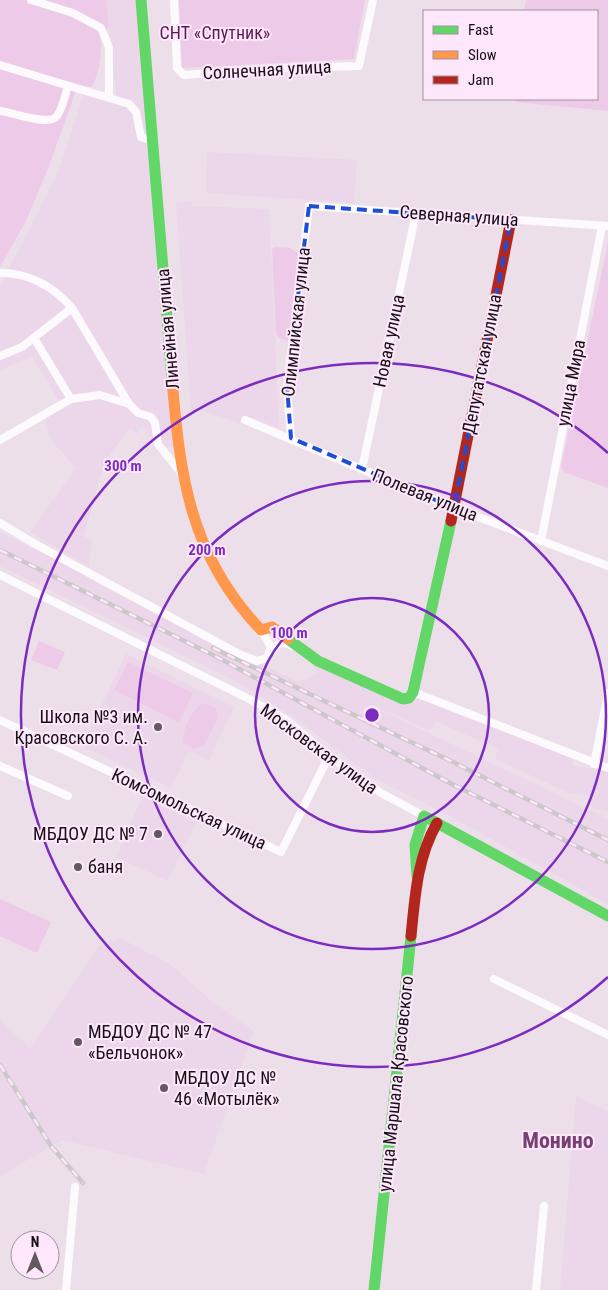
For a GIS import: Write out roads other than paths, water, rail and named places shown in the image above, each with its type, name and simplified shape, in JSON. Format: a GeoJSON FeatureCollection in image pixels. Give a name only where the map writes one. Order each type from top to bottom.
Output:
{"type":"FeatureCollection","features":[{"type":"Feature","properties":{"kind":"street"},"geometry":{"type":"LineString","coordinates":[[31,0],[73,13],[101,28],[108,47],[109,98]]}},
{"type":"Feature","properties":{"kind":"street","name":"Линейная улица"},"geometry":{"type":"LineString","coordinates":[[141,0],[181,473],[195,522],[214,564],[238,604],[265,630],[272,628],[301,650],[392,696],[409,698],[414,692]]}},
{"type":"Feature","properties":{"kind":"street","name":"Солнечная улица"},"geometry":{"type":"LineString","coordinates":[[174,0],[177,68],[178,72],[184,75],[359,66],[373,0]]}},
{"type":"Feature","properties":{"kind":"street"},"geometry":{"type":"LineString","coordinates":[[0,65],[132,106],[136,112],[142,137],[153,141]]}},
{"type":"Feature","properties":{"kind":"street"},"geometry":{"type":"LineString","coordinates":[[0,111],[40,120],[51,120],[58,115],[68,86]]}},
{"type":"Feature","properties":{"kind":"street","name":"Северная улица"},"geometry":{"type":"LineString","coordinates":[[309,206],[605,226]]}},
{"type":"Feature","properties":{"kind":"street","name":"Олимпийская улица"},"geometry":{"type":"LineString","coordinates":[[291,438],[287,386],[309,206]]}},
{"type":"Feature","properties":{"kind":"street","name":"Новая улица"},"geometry":{"type":"LineString","coordinates":[[362,469],[416,213]]}},
{"type":"Feature","properties":{"kind":"street","name":"Депутатская улица"},"geometry":{"type":"LineString","coordinates":[[414,692],[454,508],[511,220]]}},
{"type":"Feature","properties":{"kind":"street","name":"улица Мира"},"geometry":{"type":"LineString","coordinates":[[541,540],[605,226]]}},
{"type":"Feature","properties":{"kind":"street"},"geometry":{"type":"LineString","coordinates":[[0,273],[19,273],[28,276],[63,297],[72,308],[129,404],[138,413],[151,417],[155,423],[158,444],[181,473]]}},
{"type":"Feature","properties":{"kind":"street"},"geometry":{"type":"LineString","coordinates":[[0,356],[22,347],[72,308]]}},
{"type":"Feature","properties":{"kind":"street"},"geometry":{"type":"LineString","coordinates":[[34,338],[72,399]]}},
{"type":"Feature","properties":{"kind":"street"},"geometry":{"type":"LineString","coordinates":[[0,440],[72,399],[100,395],[129,404]]}},
{"type":"Feature","properties":{"kind":"street","name":"Полевая улица"},"geometry":{"type":"LineString","coordinates":[[244,420],[291,438],[454,508],[608,566]]}},
{"type":"Feature","properties":{"kind":"street"},"geometry":{"type":"LineString","coordinates":[[0,523],[35,544],[241,655],[257,661],[264,661],[276,644],[282,643],[301,650]]}},
{"type":"Feature","properties":{"kind":"street","name":"Московская улица"},"geometry":{"type":"LineString","coordinates":[[0,575],[249,699],[285,720],[329,756],[381,793],[608,916]]}},
{"type":"Feature","properties":{"kind":"street"},"geometry":{"type":"LineString","coordinates":[[265,630],[270,652]]}},
{"type":"Feature","properties":{"kind":"street"},"geometry":{"type":"LineString","coordinates":[[414,692],[608,768]]}},
{"type":"Feature","properties":{"kind":"street"},"geometry":{"type":"LineString","coordinates":[[594,764],[608,693]]}},
{"type":"Feature","properties":{"kind":"street","name":"Комсомольская улица"},"geometry":{"type":"LineString","coordinates":[[0,720],[281,852],[329,756]]}},
{"type":"Feature","properties":{"kind":"street"},"geometry":{"type":"LineString","coordinates":[[0,766],[68,796]]}},
{"type":"Feature","properties":{"kind":"street","name":"улица Маршала Красовского"},"geometry":{"type":"LineString","coordinates":[[417,878],[414,859],[415,844],[417,829],[424,816]]}},
{"type":"Feature","properties":{"kind":"street","name":"улица Маршала Красовского"},"geometry":{"type":"LineString","coordinates":[[374,1290],[417,878],[427,840],[437,823]]}},
{"type":"Feature","properties":{"kind":"street"},"geometry":{"type":"LineString","coordinates":[[494,980],[608,1035]]}},
{"type":"Feature","properties":{"kind":"street"},"geometry":{"type":"LineString","coordinates":[[66,1290],[74,1187]]}},
{"type":"Feature","properties":{"kind":"street"},"geometry":{"type":"LineString","coordinates":[[536,1290],[544,1206]]}},
{"type":"Feature","properties":{"kind":"railway"},"geometry":{"type":"LineString","coordinates":[[0,550],[217,657],[448,782],[608,862]]}},
{"type":"Feature","properties":{"kind":"railway"},"geometry":{"type":"LineString","coordinates":[[213,648],[453,762],[608,840]]}},
{"type":"Feature","properties":{"kind":"railway"},"geometry":{"type":"LineString","coordinates":[[0,1065],[51,1146],[83,1183]]}},
{"type":"Feature","properties":{"kind":"place","name":"Школа №3 им. Красовского С. А."},"geometry":{"type":"Point","coordinates":[158,727]}},
{"type":"Feature","properties":{"kind":"place","name":"МБДОУ ДС № 7"},"geometry":{"type":"Point","coordinates":[158,834]}},
{"type":"Feature","properties":{"kind":"place","name":"баня"},"geometry":{"type":"Point","coordinates":[78,867]}},
{"type":"Feature","properties":{"kind":"place","name":"МБДОУ ДС № 47 «Бельчонок»"},"geometry":{"type":"Point","coordinates":[78,1042]}},
{"type":"Feature","properties":{"kind":"place","name":"МБДОУ ДC № 46 «Мотылёк»"},"geometry":{"type":"Point","coordinates":[164,1088]}},
{"type":"Feature","properties":{"kind":"district","name":"Монино"},"geometry":{"type":"Point","coordinates":[558,1140]}},
{"type":"Feature","properties":{"kind":"park label","name":"СНТ «Спутник»"},"geometry":{"type":"Point","coordinates":[215,33]}}]}
